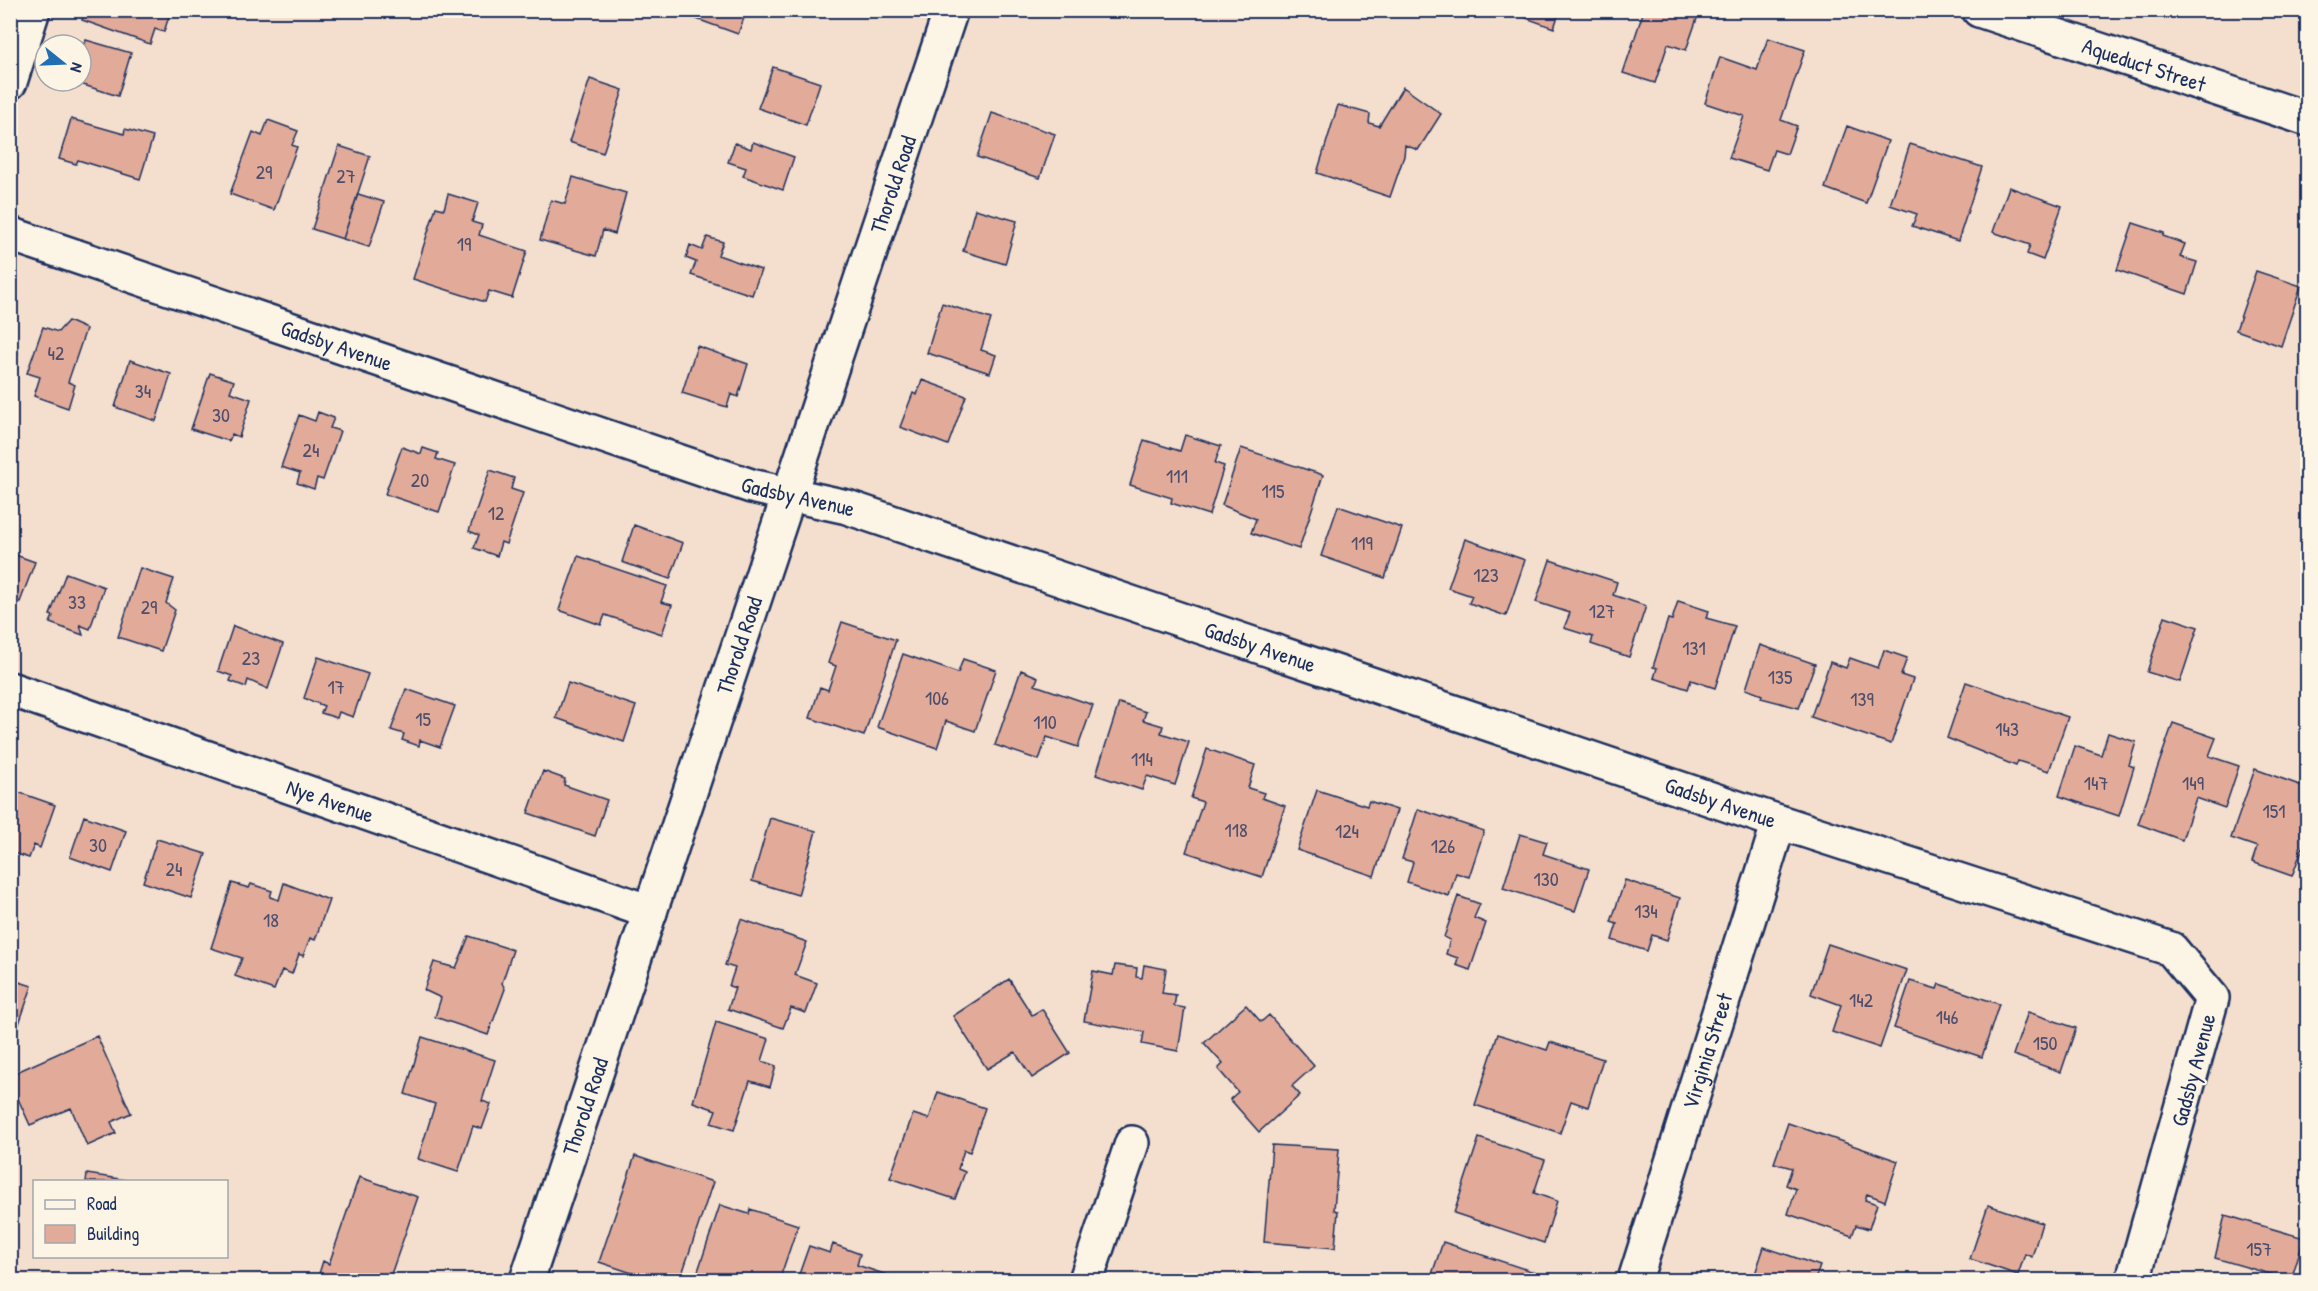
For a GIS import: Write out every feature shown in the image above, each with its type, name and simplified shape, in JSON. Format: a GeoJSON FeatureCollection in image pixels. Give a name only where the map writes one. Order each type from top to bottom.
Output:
{"type":"FeatureCollection","features":[{"type":"Feature","properties":{"kind":"street"},"geometry":{"type":"LineString","coordinates":[[10,82],[33,10]]}},
{"type":"Feature","properties":{"kind":"street","name":"Thorold Road"},"geometry":{"type":"LineString","coordinates":[[527,1281],[951,10]]}},
{"type":"Feature","properties":{"kind":"street","name":"Aqueduct Street"},"geometry":{"type":"LineString","coordinates":[[1979,10],[2307,119]]}},
{"type":"Feature","properties":{"kind":"street","name":"Gadsby Avenue"},"geometry":{"type":"LineString","coordinates":[[10,234],[751,486],[848,507],[1779,822],[2171,949],[2212,998],[2133,1281]]}},
{"type":"Feature","properties":{"kind":"street","name":"Nye Avenue"},"geometry":{"type":"LineString","coordinates":[[10,689],[650,912]]}},
{"type":"Feature","properties":{"kind":"street","name":"Virginia Street"},"geometry":{"type":"LineString","coordinates":[[1635,1281],[1779,822]]}},
{"type":"Feature","properties":{"kind":"street"},"geometry":{"type":"LineString","coordinates":[[1086,1281],[1132,1143]]}},
{"type":"Feature","properties":{"kind":"building"},"geometry":{"type":"Polygon","coordinates":[[[85,10],[162,10],[170,13],[164,32],[155,29],[150,44],[82,20],[85,10]]]}},
{"type":"Feature","properties":{"kind":"building"},"geometry":{"type":"Polygon","coordinates":[[[672,10],[747,10],[738,34],[672,10]]]}},
{"type":"Feature","properties":{"kind":"building"},"geometry":{"type":"Polygon","coordinates":[[[1504,10],[1560,10],[1554,28],[1504,10]]]}},
{"type":"Feature","properties":{"kind":"building"},"geometry":{"type":"Polygon","coordinates":[[[1644,10],[1700,10],[1686,50],[1668,44],[1655,83],[1623,73],[1644,10]]]}},
{"type":"Feature","properties":{"kind":"building"},"geometry":{"type":"Polygon","coordinates":[[[1768,38],[1805,50],[1781,120],[1797,126],[1787,154],[1774,150],[1767,170],[1729,158],[1744,116],[1705,103],[1720,57],[1757,70],[1768,38]]]}},
{"type":"Feature","properties":{"kind":"building"},"geometry":{"type":"Polygon","coordinates":[[[93,42],[131,53],[118,96],[93,88],[93,42]]]}},
{"type":"Feature","properties":{"kind":"building"},"geometry":{"type":"Polygon","coordinates":[[[773,67],[820,83],[806,125],[758,108],[773,67]]]}},
{"type":"Feature","properties":{"kind":"building"},"geometry":{"type":"Polygon","coordinates":[[[590,79],[623,90],[603,153],[569,142],[590,79]]]}},
{"type":"Feature","properties":{"kind":"building"},"geometry":{"type":"Polygon","coordinates":[[[1403,87],[1441,114],[1418,150],[1405,145],[1404,156],[1390,197],[1317,173],[1338,105],[1370,114],[1369,123],[1379,126],[1403,87]]]}},
{"type":"Feature","properties":{"kind":"building"},"geometry":{"type":"Polygon","coordinates":[[[992,113],[1055,134],[1040,178],[977,157],[992,113]]]}},
{"type":"Feature","properties":{"kind":"building"},"geometry":{"type":"Polygon","coordinates":[[[71,119],[124,134],[125,129],[153,137],[140,179],[78,160],[76,164],[59,159],[71,119]]]}},
{"type":"Feature","properties":{"kind":"building"},"geometry":{"type":"Polygon","coordinates":[[[268,120],[298,131],[292,145],[297,147],[274,210],[230,194],[253,132],[262,136],[268,120]]]}},
{"type":"Feature","properties":{"kind":"building"},"geometry":{"type":"Polygon","coordinates":[[[1847,126],[1888,141],[1866,203],[1825,188],[1847,126]]]}},
{"type":"Feature","properties":{"kind":"building"},"geometry":{"type":"Polygon","coordinates":[[[753,142],[794,157],[783,190],[743,176],[746,168],[728,162],[735,143],[751,149],[753,142]]]}},
{"type":"Feature","properties":{"kind":"building"},"geometry":{"type":"Polygon","coordinates":[[[1910,144],[1982,167],[1958,241],[1912,226],[1917,214],[1890,205],[1910,144]]]}},
{"type":"Feature","properties":{"kind":"building"},"geometry":{"type":"Polygon","coordinates":[[[339,146],[370,156],[343,239],[312,229],[339,146]]]}},
{"type":"Feature","properties":{"kind":"building"},"geometry":{"type":"Polygon","coordinates":[[[573,177],[626,193],[615,234],[603,230],[596,256],[540,240],[551,200],[565,204],[573,177]]]}},
{"type":"Feature","properties":{"kind":"building"},"geometry":{"type":"Polygon","coordinates":[[[2009,187],[2062,206],[2043,260],[2027,254],[2030,245],[1993,232],[2009,187]]]}},
{"type":"Feature","properties":{"kind":"building"},"geometry":{"type":"Polygon","coordinates":[[[358,194],[384,202],[369,247],[343,239],[358,194]]]}},
{"type":"Feature","properties":{"kind":"building"},"geometry":{"type":"Polygon","coordinates":[[[448,194],[478,203],[472,222],[482,225],[479,235],[527,251],[512,298],[489,291],[485,302],[413,279],[436,207],[444,209],[448,194]]]}},
{"type":"Feature","properties":{"kind":"building"},"geometry":{"type":"Polygon","coordinates":[[[975,209],[1017,221],[1005,264],[963,251],[975,209]]]}},
{"type":"Feature","properties":{"kind":"building"},"geometry":{"type":"Polygon","coordinates":[[[2133,223],[2164,233],[2163,236],[2185,244],[2180,257],[2197,262],[2187,294],[2117,270],[2133,223]]]}},
{"type":"Feature","properties":{"kind":"building"},"geometry":{"type":"Polygon","coordinates":[[[707,237],[723,242],[718,255],[761,270],[752,295],[691,275],[696,262],[686,258],[690,245],[702,250],[707,237]]]}},
{"type":"Feature","properties":{"kind":"building"},"geometry":{"type":"Polygon","coordinates":[[[2256,271],[2301,286],[2281,346],[2236,330],[2256,271]]]}},
{"type":"Feature","properties":{"kind":"building"},"geometry":{"type":"Polygon","coordinates":[[[942,303],[991,319],[981,350],[996,355],[990,373],[927,353],[942,303]]]}},
{"type":"Feature","properties":{"kind":"building"},"geometry":{"type":"Polygon","coordinates":[[[68,321],[86,329],[68,382],[75,385],[68,408],[34,396],[40,377],[27,373],[43,327],[58,332],[68,321]]]}},
{"type":"Feature","properties":{"kind":"building"},"geometry":{"type":"Polygon","coordinates":[[[697,346],[748,364],[738,397],[731,394],[727,407],[682,393],[697,346]]]}},
{"type":"Feature","properties":{"kind":"building"},"geometry":{"type":"Polygon","coordinates":[[[10,351],[18,353],[10,376],[10,351]]]}},
{"type":"Feature","properties":{"kind":"building"},"geometry":{"type":"Polygon","coordinates":[[[130,360],[171,374],[156,421],[115,407],[130,360]]]}},
{"type":"Feature","properties":{"kind":"building"},"geometry":{"type":"Polygon","coordinates":[[[210,373],[234,381],[230,392],[251,399],[239,437],[232,434],[229,441],[191,429],[210,373]]]}},
{"type":"Feature","properties":{"kind":"building"},"geometry":{"type":"Polygon","coordinates":[[[922,380],[966,396],[948,445],[900,427],[913,393],[917,395],[922,380]]]}},
{"type":"Feature","properties":{"kind":"building"},"geometry":{"type":"Polygon","coordinates":[[[318,412],[334,418],[330,428],[340,431],[323,480],[317,478],[314,489],[297,483],[300,473],[281,467],[299,415],[315,421],[318,412]]]}},
{"type":"Feature","properties":{"kind":"building"},"geometry":{"type":"Polygon","coordinates":[[[1185,435],[1221,446],[1215,463],[1224,466],[1209,515],[1171,503],[1172,498],[1130,485],[1144,440],[1180,451],[1185,435]]]}},
{"type":"Feature","properties":{"kind":"building"},"geometry":{"type":"Polygon","coordinates":[[[402,447],[421,454],[423,448],[438,453],[436,459],[455,465],[439,512],[385,494],[402,447]]]}},
{"type":"Feature","properties":{"kind":"building"},"geometry":{"type":"Polygon","coordinates":[[[1241,448],[1323,475],[1299,549],[1251,533],[1256,519],[1222,505],[1241,448]]]}},
{"type":"Feature","properties":{"kind":"building"},"geometry":{"type":"Polygon","coordinates":[[[490,470],[514,478],[511,489],[523,493],[506,544],[501,542],[497,556],[474,548],[479,535],[469,531],[490,470]]]}},
{"type":"Feature","properties":{"kind":"building"},"geometry":{"type":"Polygon","coordinates":[[[1338,506],[1402,528],[1385,578],[1321,556],[1338,506]]]}},
{"type":"Feature","properties":{"kind":"building"},"geometry":{"type":"Polygon","coordinates":[[[634,525],[683,543],[670,579],[622,562],[634,525]]]}},
{"type":"Feature","properties":{"kind":"building"},"geometry":{"type":"Polygon","coordinates":[[[1465,539],[1525,560],[1506,616],[1469,603],[1472,596],[1448,588],[1465,539]]]}},
{"type":"Feature","properties":{"kind":"building"},"geometry":{"type":"Polygon","coordinates":[[[10,553],[35,562],[20,602],[10,598],[10,553]]]}},
{"type":"Feature","properties":{"kind":"building"},"geometry":{"type":"Polygon","coordinates":[[[578,556],[667,586],[661,602],[672,605],[662,634],[605,615],[601,625],[559,610],[578,556]]]}},
{"type":"Feature","properties":{"kind":"building"},"geometry":{"type":"Polygon","coordinates":[[[1550,560],[1617,582],[1613,595],[1646,606],[1629,657],[1591,644],[1593,637],[1564,628],[1570,613],[1536,602],[1550,560]]]}},
{"type":"Feature","properties":{"kind":"building"},"geometry":{"type":"Polygon","coordinates":[[[140,568],[174,579],[166,603],[175,610],[161,651],[118,637],[140,568]]]}},
{"type":"Feature","properties":{"kind":"building"},"geometry":{"type":"Polygon","coordinates":[[[66,573],[104,587],[90,629],[80,625],[83,635],[50,623],[53,616],[50,615],[66,573]]]}},
{"type":"Feature","properties":{"kind":"building"},"geometry":{"type":"Polygon","coordinates":[[[1678,601],[1709,611],[1706,618],[1735,626],[1715,688],[1691,680],[1688,689],[1654,678],[1657,668],[1653,667],[1668,619],[1672,620],[1678,601]]]}},
{"type":"Feature","properties":{"kind":"building"},"geometry":{"type":"Polygon","coordinates":[[[2165,616],[2198,627],[2180,682],[2147,672],[2165,616]]]}},
{"type":"Feature","properties":{"kind":"building"},"geometry":{"type":"Polygon","coordinates":[[[842,622],[896,640],[864,736],[810,718],[820,687],[828,690],[836,666],[828,663],[842,622]]]}},
{"type":"Feature","properties":{"kind":"building"},"geometry":{"type":"Polygon","coordinates":[[[233,626],[283,644],[268,689],[248,680],[246,687],[230,681],[232,676],[218,671],[233,626]]]}},
{"type":"Feature","properties":{"kind":"building"},"geometry":{"type":"Polygon","coordinates":[[[1760,645],[1815,664],[1799,708],[1761,698],[1762,695],[1746,689],[1760,645]]]}},
{"type":"Feature","properties":{"kind":"building"},"geometry":{"type":"Polygon","coordinates":[[[1884,650],[1907,658],[1901,675],[1913,679],[1891,744],[1811,717],[1830,662],[1846,668],[1850,658],[1878,668],[1884,650]]]}},
{"type":"Feature","properties":{"kind":"building"},"geometry":{"type":"Polygon","coordinates":[[[903,654],[958,673],[963,659],[996,670],[975,731],[946,721],[937,748],[877,727],[903,654]]]}},
{"type":"Feature","properties":{"kind":"building"},"geometry":{"type":"Polygon","coordinates":[[[318,657],[368,674],[353,717],[339,712],[337,718],[321,713],[324,706],[304,698],[318,657]]]}},
{"type":"Feature","properties":{"kind":"building"},"geometry":{"type":"Polygon","coordinates":[[[1021,670],[1038,677],[1035,685],[1093,705],[1078,747],[1047,737],[1039,760],[995,745],[1021,670]]]}},
{"type":"Feature","properties":{"kind":"building"},"geometry":{"type":"Polygon","coordinates":[[[1966,682],[2068,717],[2049,771],[2018,761],[2016,766],[1947,738],[1966,682]]]}},
{"type":"Feature","properties":{"kind":"building"},"geometry":{"type":"Polygon","coordinates":[[[568,683],[636,706],[624,742],[556,718],[568,683]]]}},
{"type":"Feature","properties":{"kind":"building"},"geometry":{"type":"Polygon","coordinates":[[[406,689],[455,706],[440,747],[420,740],[419,746],[402,740],[404,734],[391,730],[406,689]]]}},
{"type":"Feature","properties":{"kind":"building"},"geometry":{"type":"Polygon","coordinates":[[[1119,703],[1146,712],[1143,720],[1163,726],[1161,733],[1189,742],[1175,785],[1147,776],[1142,790],[1096,775],[1119,703]]]}},
{"type":"Feature","properties":{"kind":"building"},"geometry":{"type":"Polygon","coordinates":[[[2173,723],[2216,738],[2209,756],[2239,766],[2225,808],[2196,798],[2182,840],[2138,824],[2173,723]]]}},
{"type":"Feature","properties":{"kind":"building"},"geometry":{"type":"Polygon","coordinates":[[[2108,733],[2136,742],[2129,765],[2134,767],[2119,816],[2059,796],[2075,746],[2101,755],[2108,733]]]}},
{"type":"Feature","properties":{"kind":"building"},"geometry":{"type":"Polygon","coordinates":[[[1207,749],[1255,765],[1248,788],[1264,793],[1262,798],[1285,806],[1262,877],[1186,852],[1203,802],[1191,798],[1207,749]]]}},
{"type":"Feature","properties":{"kind":"building"},"geometry":{"type":"Polygon","coordinates":[[[2255,769],[2308,788],[2308,833],[2292,876],[2252,862],[2257,847],[2231,838],[2255,769]]]}},
{"type":"Feature","properties":{"kind":"building"},"geometry":{"type":"Polygon","coordinates":[[[543,771],[565,779],[564,785],[607,800],[595,836],[528,813],[543,771]]]}},
{"type":"Feature","properties":{"kind":"building"},"geometry":{"type":"Polygon","coordinates":[[[12,790],[55,805],[40,848],[34,845],[29,858],[10,852],[12,790]]]}},
{"type":"Feature","properties":{"kind":"building"},"geometry":{"type":"Polygon","coordinates":[[[1317,790],[1367,806],[1369,801],[1397,810],[1374,876],[1297,850],[1317,790]]]}},
{"type":"Feature","properties":{"kind":"building"},"geometry":{"type":"Polygon","coordinates":[[[1418,809],[1484,831],[1469,877],[1456,873],[1449,896],[1407,882],[1413,862],[1402,859],[1418,809]]]}},
{"type":"Feature","properties":{"kind":"building"},"geometry":{"type":"Polygon","coordinates":[[[84,816],[126,831],[112,872],[70,857],[84,816]]]}},
{"type":"Feature","properties":{"kind":"building"},"geometry":{"type":"Polygon","coordinates":[[[770,818],[816,831],[798,895],[752,881],[770,818]]]}},
{"type":"Feature","properties":{"kind":"building"},"geometry":{"type":"Polygon","coordinates":[[[1520,834],[1547,842],[1543,854],[1589,869],[1575,911],[1503,888],[1520,834]]]}},
{"type":"Feature","properties":{"kind":"building"},"geometry":{"type":"Polygon","coordinates":[[[157,839],[206,854],[191,898],[143,882],[157,839]]]}},
{"type":"Feature","properties":{"kind":"building"},"geometry":{"type":"Polygon","coordinates":[[[1625,880],[1680,898],[1667,940],[1652,935],[1647,951],[1612,940],[1617,924],[1611,922],[1625,880]]]}},
{"type":"Feature","properties":{"kind":"building"},"geometry":{"type":"Polygon","coordinates":[[[232,883],[249,888],[251,884],[272,891],[270,897],[279,900],[284,883],[329,900],[315,940],[310,938],[303,956],[299,954],[292,974],[282,970],[274,990],[235,976],[242,958],[211,948],[232,883]]]}},
{"type":"Feature","properties":{"kind":"building"},"geometry":{"type":"Polygon","coordinates":[[[1458,896],[1480,904],[1474,918],[1486,923],[1470,970],[1456,965],[1458,958],[1446,954],[1450,940],[1444,937],[1458,896]]]}},
{"type":"Feature","properties":{"kind":"building"},"geometry":{"type":"Polygon","coordinates":[[[741,919],[807,942],[795,975],[817,983],[806,1013],[791,1008],[783,1028],[728,1009],[735,988],[729,986],[735,968],[725,965],[741,919]]]}},
{"type":"Feature","properties":{"kind":"building"},"geometry":{"type":"Polygon","coordinates":[[[469,936],[513,950],[502,983],[505,989],[488,1035],[435,1017],[441,998],[424,990],[434,962],[456,968],[469,936]]]}},
{"type":"Feature","properties":{"kind":"building"},"geometry":{"type":"Polygon","coordinates":[[[1828,944],[1907,970],[1880,1048],[1832,1032],[1841,1005],[1811,994],[1828,944]]]}},
{"type":"Feature","properties":{"kind":"building"},"geometry":{"type":"Polygon","coordinates":[[[1115,965],[1137,968],[1136,977],[1142,978],[1144,965],[1166,969],[1162,993],[1176,995],[1174,1006],[1185,1008],[1178,1051],[1142,1044],[1144,1032],[1084,1021],[1093,971],[1113,975],[1115,965]]]}},
{"type":"Feature","properties":{"kind":"building"},"geometry":{"type":"Polygon","coordinates":[[[10,979],[32,986],[10,1050],[10,979]]]}},
{"type":"Feature","properties":{"kind":"building"},"geometry":{"type":"Polygon","coordinates":[[[1009,979],[1032,1015],[1042,1009],[1070,1053],[1032,1078],[1015,1052],[987,1069],[953,1016],[1009,979]]]}},
{"type":"Feature","properties":{"kind":"building"},"geometry":{"type":"Polygon","coordinates":[[[1910,981],[1937,989],[1939,984],[1999,1004],[1982,1057],[1894,1028],[1910,981]]]}},
{"type":"Feature","properties":{"kind":"building"},"geometry":{"type":"Polygon","coordinates":[[[1246,1005],[1261,1022],[1269,1015],[1314,1066],[1292,1086],[1300,1095],[1259,1132],[1230,1099],[1238,1092],[1218,1069],[1223,1064],[1204,1043],[1246,1005]]]}},
{"type":"Feature","properties":{"kind":"building"},"geometry":{"type":"Polygon","coordinates":[[[2028,1012],[2076,1028],[2061,1072],[2013,1055],[2028,1012]]]}},
{"type":"Feature","properties":{"kind":"building"},"geometry":{"type":"Polygon","coordinates":[[[716,1022],[769,1039],[762,1061],[776,1066],[770,1087],[750,1081],[734,1130],[711,1123],[716,1110],[693,1102],[716,1022]]]}},
{"type":"Feature","properties":{"kind":"building"},"geometry":{"type":"Polygon","coordinates":[[[1498,1034],[1547,1050],[1550,1042],[1603,1059],[1588,1107],[1571,1101],[1560,1133],[1475,1105],[1498,1034]]]}},
{"type":"Feature","properties":{"kind":"building"},"geometry":{"type":"Polygon","coordinates":[[[97,1036],[131,1113],[111,1122],[116,1133],[87,1146],[71,1108],[30,1125],[10,1081],[10,1075],[97,1036]]]}},
{"type":"Feature","properties":{"kind":"building"},"geometry":{"type":"Polygon","coordinates":[[[422,1037],[495,1060],[482,1101],[491,1104],[482,1129],[473,1126],[458,1172],[418,1159],[435,1104],[405,1094],[422,1037]]]}},
{"type":"Feature","properties":{"kind":"building"},"geometry":{"type":"Polygon","coordinates":[[[938,1092],[985,1108],[970,1152],[964,1150],[958,1169],[965,1172],[955,1199],[890,1178],[913,1114],[929,1119],[938,1092]]]}},
{"type":"Feature","properties":{"kind":"building"},"geometry":{"type":"Polygon","coordinates":[[[1788,1123],[1898,1161],[1885,1201],[1867,1194],[1865,1200],[1877,1204],[1869,1229],[1856,1225],[1852,1236],[1788,1214],[1796,1189],[1786,1185],[1792,1168],[1774,1163],[1788,1123]]]}},
{"type":"Feature","properties":{"kind":"building"},"geometry":{"type":"Polygon","coordinates":[[[1479,1138],[1545,1160],[1534,1193],[1557,1201],[1544,1243],[1454,1213],[1479,1138]]]}},
{"type":"Feature","properties":{"kind":"building"},"geometry":{"type":"Polygon","coordinates":[[[1272,1145],[1339,1149],[1334,1210],[1338,1211],[1335,1248],[1264,1242],[1272,1145]]]}},
{"type":"Feature","properties":{"kind":"building"},"geometry":{"type":"Polygon","coordinates":[[[635,1156],[713,1182],[680,1280],[633,1280],[635,1274],[599,1262],[635,1156]]]}},
{"type":"Feature","properties":{"kind":"building"},"geometry":{"type":"Polygon","coordinates":[[[87,1174],[126,1180],[86,1180],[87,1174]]]}},
{"type":"Feature","properties":{"kind":"building"},"geometry":{"type":"Polygon","coordinates":[[[359,1177],[418,1197],[389,1280],[317,1280],[323,1261],[329,1264],[359,1177]]]}},
{"type":"Feature","properties":{"kind":"building"},"geometry":{"type":"Polygon","coordinates":[[[720,1205],[749,1214],[750,1209],[798,1225],[781,1275],[788,1280],[695,1280],[720,1205]]]}},
{"type":"Feature","properties":{"kind":"building"},"geometry":{"type":"Polygon","coordinates":[[[1988,1205],[2042,1223],[2032,1257],[2025,1254],[2018,1275],[1970,1259],[1988,1205]]]}},
{"type":"Feature","properties":{"kind":"building"},"geometry":{"type":"Polygon","coordinates":[[[2225,1215],[2304,1238],[2291,1280],[2215,1258],[2225,1215]]]}},
{"type":"Feature","properties":{"kind":"building"},"geometry":{"type":"Polygon","coordinates":[[[1443,1242],[1534,1272],[1531,1280],[1430,1280],[1443,1242]]]}},
{"type":"Feature","properties":{"kind":"building"},"geometry":{"type":"Polygon","coordinates":[[[833,1244],[860,1254],[857,1265],[887,1275],[885,1280],[797,1280],[809,1246],[830,1253],[833,1244]]]}},
{"type":"Feature","properties":{"kind":"building"},"geometry":{"type":"Polygon","coordinates":[[[1764,1247],[1820,1266],[1815,1280],[1753,1280],[1764,1247]]]}},
{"type":"Feature","properties":{"kind":"building"},"geometry":{"type":"Polygon","coordinates":[[[1245,1272],[1270,1280],[1243,1280],[1245,1272]]]}}]}
